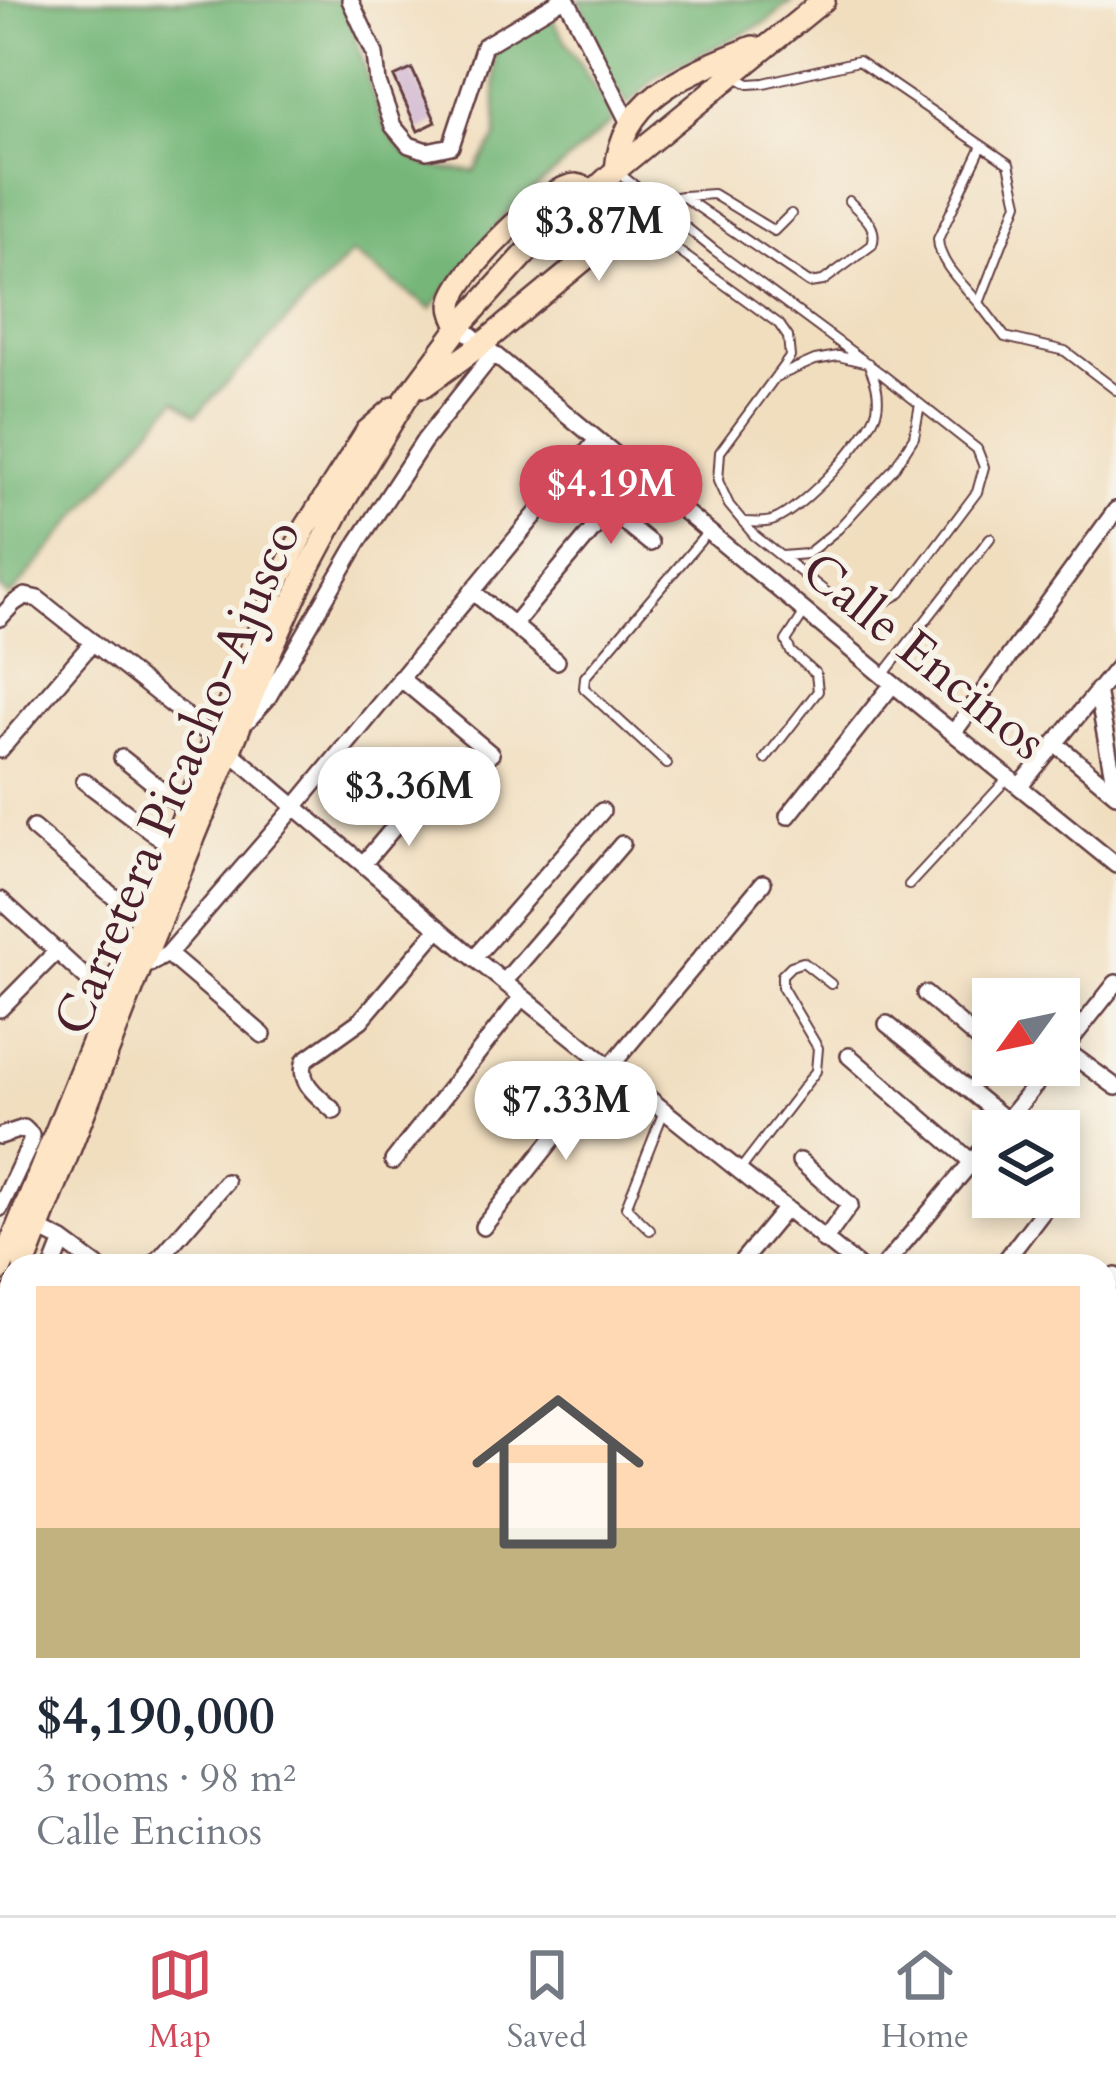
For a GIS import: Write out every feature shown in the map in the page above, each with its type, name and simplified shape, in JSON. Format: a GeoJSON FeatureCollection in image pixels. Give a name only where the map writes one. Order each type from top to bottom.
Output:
{"type":"FeatureCollection","features":[{"type":"Feature","properties":{"kind":"main road"},"geometry":{"type":"LineString","coordinates":[[594,190],[824,0]]}},
{"type":"Feature","properties":{"kind":"main road"},"geometry":{"type":"LineString","coordinates":[[616,170],[622,136],[643,105],[659,92],[778,37]]}},
{"type":"Feature","properties":{"kind":"main road"},"geometry":{"type":"LineString","coordinates":[[405,400],[488,349],[596,250],[607,234],[610,214],[594,190],[573,185],[551,194],[507,230],[483,255],[453,300],[453,315],[460,326]]}},
{"type":"Feature","properties":{"kind":"main road","name":"Carretera Picacho-Ajusco"},"geometry":{"type":"LineString","coordinates":[[15,1254],[39,1229],[227,740],[279,580],[306,527],[368,431],[405,400],[460,326]]}},
{"type":"Feature","properties":{"kind":"main road","name":"Carretera Picacho-Ajusco"},"geometry":{"type":"LineString","coordinates":[[11,1254],[187,810],[227,740]]}},
{"type":"Feature","properties":{"kind":"street"},"geometry":{"type":"LineString","coordinates":[[350,0],[375,54],[378,83],[393,126],[409,145],[427,151],[451,146],[484,46],[564,0],[629,123]]}},
{"type":"Feature","properties":{"kind":"street","name":"Calle Encinos"},"geometry":{"type":"LineString","coordinates":[[460,326],[888,680],[1020,778],[1116,865]]}},
{"type":"Feature","properties":{"kind":"street"},"geometry":{"type":"LineString","coordinates":[[227,740],[267,699],[358,542],[488,349]]}},
{"type":"Feature","properties":{"kind":"street"},"geometry":{"type":"LineString","coordinates":[[140,969],[168,954],[295,807],[597,440]]}},
{"type":"Feature","properties":{"kind":"street"},"geometry":{"type":"LineString","coordinates":[[567,476],[650,543]]}},
{"type":"Feature","properties":{"kind":"street"},"geometry":{"type":"LineString","coordinates":[[514,624],[609,509]]}},
{"type":"Feature","properties":{"kind":"street"},"geometry":{"type":"LineString","coordinates":[[954,732],[1116,510]]}},
{"type":"Feature","properties":{"kind":"street"},"geometry":{"type":"LineString","coordinates":[[472,591],[557,661]]}},
{"type":"Feature","properties":{"kind":"street"},"geometry":{"type":"LineString","coordinates":[[2,613],[25,596],[38,599],[227,740],[295,807],[474,958],[842,1254]]}},
{"type":"Feature","properties":{"kind":"street"},"geometry":{"type":"LineString","coordinates":[[0,749],[93,642]]}},
{"type":"Feature","properties":{"kind":"street"},"geometry":{"type":"LineString","coordinates":[[1020,778],[1116,669]]}},
{"type":"Feature","properties":{"kind":"street"},"geometry":{"type":"LineString","coordinates":[[400,677],[491,754]]}},
{"type":"Feature","properties":{"kind":"street"},"geometry":{"type":"LineString","coordinates":[[788,816],[888,680]]}},
{"type":"Feature","properties":{"kind":"street"},"geometry":{"type":"LineString","coordinates":[[1097,690],[1116,793]]}},
{"type":"Feature","properties":{"kind":"street"},"geometry":{"type":"LineString","coordinates":[[1054,743],[1116,793]]}},
{"type":"Feature","properties":{"kind":"street"},"geometry":{"type":"LineString","coordinates":[[122,758],[187,810]]}},
{"type":"Feature","properties":{"kind":"street"},"geometry":{"type":"LineString","coordinates":[[84,781],[172,847]]}},
{"type":"Feature","properties":{"kind":"street"},"geometry":{"type":"LineString","coordinates":[[363,864],[416,800]]}},
{"type":"Feature","properties":{"kind":"street"},"geometry":{"type":"LineString","coordinates":[[474,958],[602,811]]}},
{"type":"Feature","properties":{"kind":"street"},"geometry":{"type":"LineString","coordinates":[[33,828],[142,921]]}},
{"type":"Feature","properties":{"kind":"street"},"geometry":{"type":"LineString","coordinates":[[503,982],[622,844]]}},
{"type":"Feature","properties":{"kind":"street"},"geometry":{"type":"LineString","coordinates":[[483,1226],[763,883]]}},
{"type":"Feature","properties":{"kind":"street"},"geometry":{"type":"LineString","coordinates":[[2,900],[110,1000]]}},
{"type":"Feature","properties":{"kind":"street"},"geometry":{"type":"LineString","coordinates":[[334,1112],[306,1084],[305,1060],[362,1020],[439,928]]}},
{"type":"Feature","properties":{"kind":"street"},"geometry":{"type":"LineString","coordinates":[[0,1009],[58,950]]}},
{"type":"Feature","properties":{"kind":"street"},"geometry":{"type":"LineString","coordinates":[[168,954],[263,1036]]}},
{"type":"Feature","properties":{"kind":"street"},"geometry":{"type":"LineString","coordinates":[[1080,1029],[1116,983]]}},
{"type":"Feature","properties":{"kind":"street"},"geometry":{"type":"LineString","coordinates":[[926,994],[972,1034]]}},
{"type":"Feature","properties":{"kind":"street"},"geometry":{"type":"LineString","coordinates":[[393,1161],[522,997]]}},
{"type":"Feature","properties":{"kind":"street"},"geometry":{"type":"LineString","coordinates":[[887,1024],[972,1111]]}},
{"type":"Feature","properties":{"kind":"street"},"geometry":{"type":"LineString","coordinates":[[850,1056],[972,1162],[894,1254]]}},
{"type":"Feature","properties":{"kind":"street"},"geometry":{"type":"LineString","coordinates":[[1080,1064],[1116,1087]]}},
{"type":"Feature","properties":{"kind":"street"},"geometry":{"type":"LineString","coordinates":[[1016,1110],[1035,1086]]}},
{"type":"Feature","properties":{"kind":"street"},"geometry":{"type":"LineString","coordinates":[[0,1136],[24,1128],[32,1135],[0,1208]]}},
{"type":"Feature","properties":{"kind":"street"},"geometry":{"type":"LineString","coordinates":[[800,1161],[850,1205],[824,1240]]}},
{"type":"Feature","properties":{"kind":"street"},"geometry":{"type":"LineString","coordinates":[[163,1254],[226,1182]]}},
{"type":"Feature","properties":{"kind":"street"},"geometry":{"type":"LineString","coordinates":[[748,1254],[786,1208]]}},
{"type":"Feature","properties":{"kind":"street"},"geometry":{"type":"LineString","coordinates":[[1010,1254],[1038,1218]]}},
{"type":"Feature","properties":{"kind":"street"},"geometry":{"type":"LineString","coordinates":[[39,1229],[81,1254]]}},
{"type":"Feature","properties":{"kind":"street"},"geometry":{"type":"LineString","coordinates":[[57,1254],[63,1241]]}},
{"type":"Feature","properties":{"kind":"lane"},"geometry":{"type":"LineString","coordinates":[[731,75],[748,84],[764,83],[858,61],[1009,164],[1018,202],[979,303]]}},
{"type":"Feature","properties":{"kind":"lane"},"geometry":{"type":"LineString","coordinates":[[982,146],[938,238],[941,258],[1005,337],[1065,351],[1116,390]]}},
{"type":"Feature","properties":{"kind":"lane"},"geometry":{"type":"LineString","coordinates":[[594,190],[779,324],[788,337],[790,357],[720,452],[718,481],[728,505],[841,604],[872,610],[901,593],[977,492],[984,467],[977,449],[616,170]]}},
{"type":"Feature","properties":{"kind":"lane"},"geometry":{"type":"LineString","coordinates":[[652,202],[713,194],[774,231],[791,214]]}},
{"type":"Feature","properties":{"kind":"lane"},"geometry":{"type":"LineString","coordinates":[[682,196],[809,283],[823,281],[872,245],[873,227],[849,201]]}},
{"type":"Feature","properties":{"kind":"lane"},"geometry":{"type":"LineString","coordinates":[[777,376],[838,356],[868,363]]}},
{"type":"Feature","properties":{"kind":"lane"},"geometry":{"type":"LineString","coordinates":[[744,522],[770,523],[798,508],[853,449],[877,414],[878,383],[868,363]]}},
{"type":"Feature","properties":{"kind":"lane"},"geometry":{"type":"LineString","coordinates":[[781,556],[807,554],[838,529],[896,467],[914,437],[920,404]]}},
{"type":"Feature","properties":{"kind":"lane"},"geometry":{"type":"LineString","coordinates":[[668,764],[584,688],[584,682],[707,531]]}},
{"type":"Feature","properties":{"kind":"lane"},"geometry":{"type":"LineString","coordinates":[[888,680],[990,538]]}},
{"type":"Feature","properties":{"kind":"lane"},"geometry":{"type":"LineString","coordinates":[[765,759],[818,691],[816,674],[791,652],[786,641],[805,612]]}},
{"type":"Feature","properties":{"kind":"lane"},"geometry":{"type":"LineString","coordinates":[[909,885],[1020,778]]}},
{"type":"Feature","properties":{"kind":"lane"},"geometry":{"type":"LineString","coordinates":[[739,1171],[816,1071],[818,1048],[782,988],[782,975],[803,962],[831,984]]}},
{"type":"Feature","properties":{"kind":"lane"},"geometry":{"type":"LineString","coordinates":[[650,1230],[626,1207],[664,1111]]}},
{"type":"Feature","properties":{"kind":"green space"},"geometry":{"type":"Polygon","coordinates":[[[0,0],[340,0],[392,138],[424,164],[475,171],[497,137],[494,49],[553,20],[612,122],[507,213],[431,309],[352,253],[196,415],[176,399],[10,597],[0,589],[0,0]]]}},
{"type":"Feature","properties":{"kind":"green space"},"geometry":{"type":"Polygon","coordinates":[[[579,0],[793,0],[767,22],[658,75],[628,105],[612,82],[579,0]]]}},
{"type":"Feature","properties":{"kind":"building"},"geometry":{"type":"Polygon","coordinates":[[[412,69],[436,122],[418,131],[394,77],[412,69]]]}}]}
